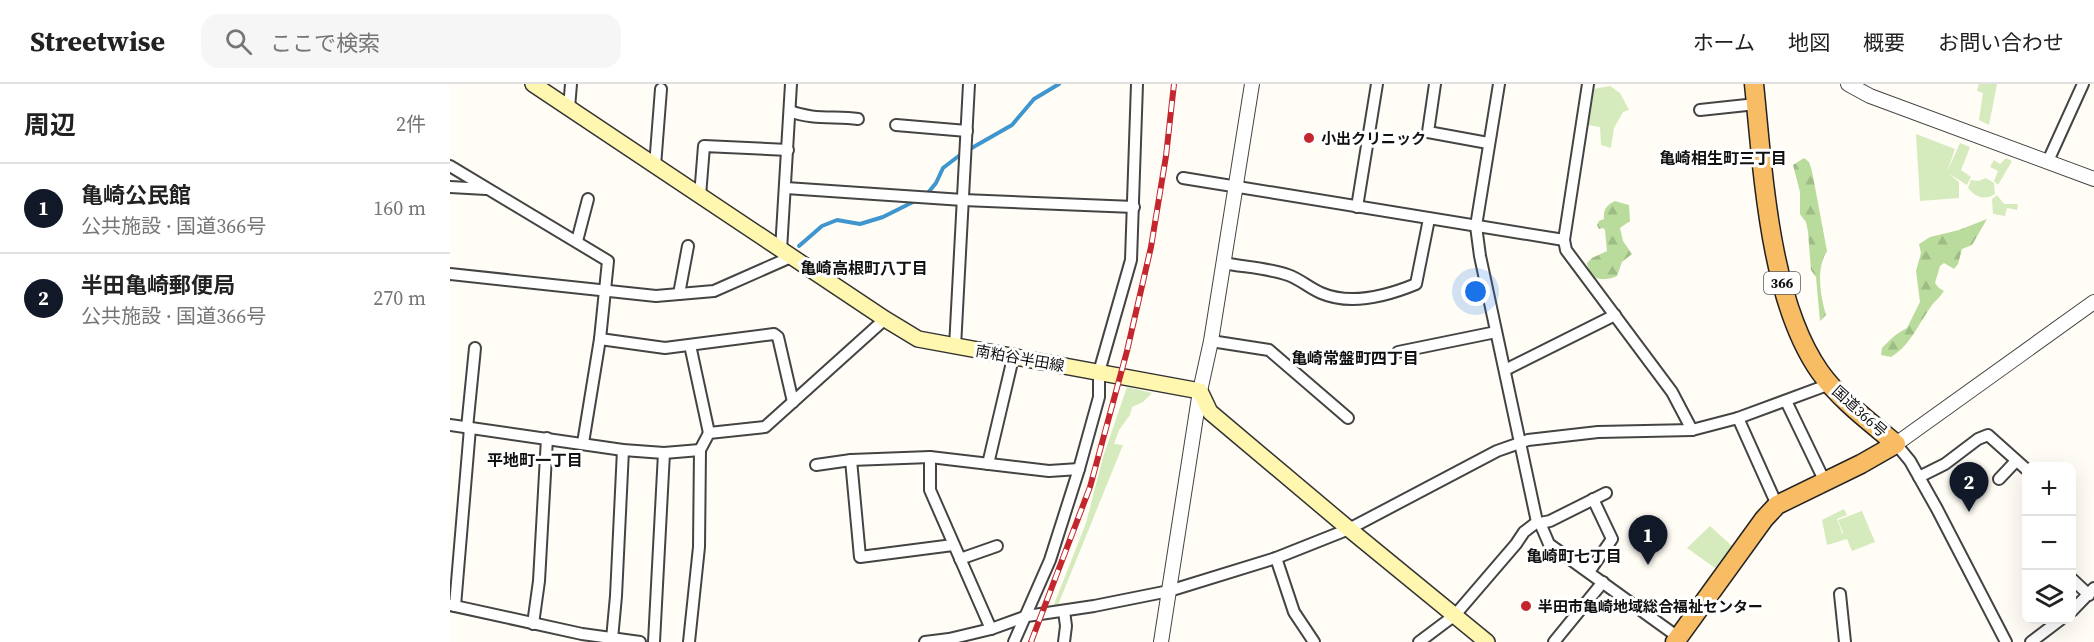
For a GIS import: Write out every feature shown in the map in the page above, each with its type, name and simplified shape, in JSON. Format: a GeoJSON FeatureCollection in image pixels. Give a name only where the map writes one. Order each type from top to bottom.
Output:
{"type":"FeatureCollection","features":[{"type":"Feature","properties":{"kind":"highway","name":"国道366号"},"geometry":{"type":"LineString","coordinates":[[1676,639],[1764,519],[1777,505],[1896,444],[1830,384],[1806,350],[1797,331],[1783,286],[1768,216],[1754,84]]}},
{"type":"Feature","properties":{"kind":"main road","name":"南粕谷半田線"},"geometry":{"type":"LineString","coordinates":[[533,84],[918,339],[1200,391]]}},
{"type":"Feature","properties":{"kind":"main road"},"geometry":{"type":"LineString","coordinates":[[1200,391],[1210,412],[1349,530],[1487,642]]}},
{"type":"Feature","properties":{"kind":"street"},"geometry":{"type":"LineString","coordinates":[[569,108],[571,84]]}},
{"type":"Feature","properties":{"kind":"street"},"geometry":{"type":"LineString","coordinates":[[450,274],[656,296],[714,291],[786,253],[786,188],[791,84]]}},
{"type":"Feature","properties":{"kind":"street"},"geometry":{"type":"LineString","coordinates":[[956,347],[969,84]]}},
{"type":"Feature","properties":{"kind":"street"},"geometry":{"type":"LineString","coordinates":[[1014,642],[1050,560],[1079,469],[1099,397],[1099,372],[1131,261],[1137,84]]}},
{"type":"Feature","properties":{"kind":"street"},"geometry":{"type":"LineString","coordinates":[[1161,642],[1200,391],[1211,342],[1252,84]]}},
{"type":"Feature","properties":{"kind":"street"},"geometry":{"type":"LineString","coordinates":[[1357,207],[1377,84]]}},
{"type":"Feature","properties":{"kind":"street"},"geometry":{"type":"LineString","coordinates":[[1435,84],[1428,132],[1488,143]]}},
{"type":"Feature","properties":{"kind":"street"},"geometry":{"type":"LineString","coordinates":[[1499,84],[1476,226],[1480,256],[1519,442],[1539,522],[1549,544],[1603,582],[1676,639]]}},
{"type":"Feature","properties":{"kind":"street"},"geometry":{"type":"LineString","coordinates":[[1848,84],[1870,96],[2094,179]]}},
{"type":"Feature","properties":{"kind":"street"},"geometry":{"type":"LineString","coordinates":[[2048,161],[2083,84]]}},
{"type":"Feature","properties":{"kind":"street"},"geometry":{"type":"LineString","coordinates":[[1584,85],[1564,240],[1566,250],[1672,392],[1692,430]]}},
{"type":"Feature","properties":{"kind":"street"},"geometry":{"type":"LineString","coordinates":[[655,166],[661,89]]}},
{"type":"Feature","properties":{"kind":"street"},"geometry":{"type":"LineString","coordinates":[[1700,110],[1756,104]]}},
{"type":"Feature","properties":{"kind":"street"},"geometry":{"type":"LineString","coordinates":[[790,111],[801,116],[823,118],[836,116],[858,119]]}},
{"type":"Feature","properties":{"kind":"street"},"geometry":{"type":"LineString","coordinates":[[896,125],[967,131]]}},
{"type":"Feature","properties":{"kind":"street"},"geometry":{"type":"LineString","coordinates":[[700,196],[704,146],[788,150]]}},
{"type":"Feature","properties":{"kind":"street"},"geometry":{"type":"LineString","coordinates":[[450,166],[608,261],[600,339],[583,443]]}},
{"type":"Feature","properties":{"kind":"street"},"geometry":{"type":"LineString","coordinates":[[1183,178],[1564,240]]}},
{"type":"Feature","properties":{"kind":"street"},"geometry":{"type":"LineString","coordinates":[[450,187],[489,189]]}},
{"type":"Feature","properties":{"kind":"street"},"geometry":{"type":"LineString","coordinates":[[786,188],[963,200],[1134,207]]}},
{"type":"Feature","properties":{"kind":"street"},"geometry":{"type":"LineString","coordinates":[[577,241],[588,199]]}},
{"type":"Feature","properties":{"kind":"street"},"geometry":{"type":"LineString","coordinates":[[1223,263],[1287,274],[1320,293],[1336,298],[1351,299],[1383,295],[1416,284],[1429,219]]}},
{"type":"Feature","properties":{"kind":"street"},"geometry":{"type":"LineString","coordinates":[[680,294],[688,246]]}},
{"type":"Feature","properties":{"kind":"street"},"geometry":{"type":"LineString","coordinates":[[2006,642],[1919,477],[1906,455],[1896,444],[2094,302]]}},
{"type":"Feature","properties":{"kind":"street"},"geometry":{"type":"LineString","coordinates":[[1505,370],[1615,315]]}},
{"type":"Feature","properties":{"kind":"street"},"geometry":{"type":"LineString","coordinates":[[709,433],[765,427],[885,319]]}},
{"type":"Feature","properties":{"kind":"street"},"geometry":{"type":"LineString","coordinates":[[1398,352],[1496,332]]}},
{"type":"Feature","properties":{"kind":"street"},"geometry":{"type":"LineString","coordinates":[[600,339],[665,348],[774,334],[778,337],[793,402]]}},
{"type":"Feature","properties":{"kind":"street"},"geometry":{"type":"LineString","coordinates":[[1211,342],[1269,350],[1348,418]]}},
{"type":"Feature","properties":{"kind":"street"},"geometry":{"type":"LineString","coordinates":[[689,642],[699,548],[700,450],[709,433],[690,345]]}},
{"type":"Feature","properties":{"kind":"street"},"geometry":{"type":"LineString","coordinates":[[475,348],[452,605],[533,624],[640,642]]}},
{"type":"Feature","properties":{"kind":"street"},"geometry":{"type":"LineString","coordinates":[[988,464],[1013,358]]}},
{"type":"Feature","properties":{"kind":"street"},"geometry":{"type":"LineString","coordinates":[[925,642],[991,629],[1027,616],[1169,591],[1276,558],[1349,530],[1497,451],[1519,442],[1598,432],[1692,430],[1738,418],[1830,384]]}},
{"type":"Feature","properties":{"kind":"street"},"geometry":{"type":"LineString","coordinates":[[1786,400],[1825,482]]}},
{"type":"Feature","properties":{"kind":"street"},"geometry":{"type":"LineString","coordinates":[[1738,418],[1777,505]]}},
{"type":"Feature","properties":{"kind":"street"},"geometry":{"type":"LineString","coordinates":[[450,425],[623,450],[664,453],[700,450]]}},
{"type":"Feature","properties":{"kind":"street"},"geometry":{"type":"LineString","coordinates":[[1919,477],[1945,464],[1978,439],[1988,435],[2022,466]]}},
{"type":"Feature","properties":{"kind":"street"},"geometry":{"type":"LineString","coordinates":[[533,624],[539,581],[547,438]]}},
{"type":"Feature","properties":{"kind":"street"},"geometry":{"type":"LineString","coordinates":[[612,639],[623,450]]}},
{"type":"Feature","properties":{"kind":"street"},"geometry":{"type":"LineString","coordinates":[[654,642],[664,453]]}},
{"type":"Feature","properties":{"kind":"street"},"geometry":{"type":"LineString","coordinates":[[816,465],[851,460],[930,457],[1049,471],[1079,469]]}},
{"type":"Feature","properties":{"kind":"street"},"geometry":{"type":"LineString","coordinates":[[930,457],[930,490],[991,629]]}},
{"type":"Feature","properties":{"kind":"street"},"geometry":{"type":"LineString","coordinates":[[851,460],[860,557],[953,545]]}},
{"type":"Feature","properties":{"kind":"street"},"geometry":{"type":"LineString","coordinates":[[1999,479],[2016,461]]}},
{"type":"Feature","properties":{"kind":"street"},"geometry":{"type":"LineString","coordinates":[[1419,642],[1455,615],[1524,532],[1539,522],[1550,521],[1606,493]]}},
{"type":"Feature","properties":{"kind":"street"},"geometry":{"type":"LineString","coordinates":[[1589,572],[1612,539],[1593,499]]}},
{"type":"Feature","properties":{"kind":"street"},"geometry":{"type":"LineString","coordinates":[[960,559],[997,546]]}},
{"type":"Feature","properties":{"kind":"street"},"geometry":{"type":"LineString","coordinates":[[1276,558],[1294,612],[1314,642]]}},
{"type":"Feature","properties":{"kind":"street"},"geometry":{"type":"LineString","coordinates":[[1554,642],[1603,582]]}},
{"type":"Feature","properties":{"kind":"street"},"geometry":{"type":"LineString","coordinates":[[2076,582],[2091,592],[2076,607]]}},
{"type":"Feature","properties":{"kind":"street"},"geometry":{"type":"LineString","coordinates":[[1840,594],[1845,642]]}},
{"type":"Feature","properties":{"kind":"street"},"geometry":{"type":"LineString","coordinates":[[1064,611],[1066,626],[1064,642]]}},
{"type":"Feature","properties":{"kind":"street"},"geometry":{"type":"LineString","coordinates":[[2031,642],[2055,624]]}},
{"type":"Feature","properties":{"kind":"green space"},"geometry":{"type":"Polygon","coordinates":[[[1979,84],[1997,84],[1989,125],[1979,120],[1983,93],[1977,91],[1979,84]]]}},
{"type":"Feature","properties":{"kind":"green space"},"geometry":{"type":"Polygon","coordinates":[[[1610,86],[1620,93],[1629,110],[1623,112],[1614,128],[1611,148],[1601,145],[1600,127],[1587,125],[1593,89],[1610,86]]]}},
{"type":"Feature","properties":{"kind":"green space"},"geometry":{"type":"Polygon","coordinates":[[[1916,134],[1955,149],[1947,172],[1960,143],[1970,147],[1961,170],[1971,177],[1967,185],[1948,173],[1959,182],[1959,198],[1920,201],[1916,134]]]}},
{"type":"Feature","properties":{"kind":"green space"},"geometry":{"type":"Polygon","coordinates":[[[1804,158],[1809,162],[1812,171],[1827,251],[1820,273],[1826,315],[1820,321],[1816,277],[1811,270],[1808,232],[1806,222],[1800,214],[1800,192],[1793,165],[1804,158]]]}},
{"type":"Feature","properties":{"kind":"green space"},"geometry":{"type":"Polygon","coordinates":[[[2006,158],[2012,161],[1998,185],[1994,181],[1998,171],[1990,167],[1994,160],[2000,164],[2006,158]]]}},
{"type":"Feature","properties":{"kind":"green space"},"geometry":{"type":"Polygon","coordinates":[[[1986,178],[1994,183],[1995,194],[1980,197],[1968,188],[1971,180],[1978,181],[1986,178]]]}},
{"type":"Feature","properties":{"kind":"green space"},"geometry":{"type":"Polygon","coordinates":[[[1997,195],[2004,204],[2018,204],[2017,210],[2007,208],[2005,216],[1993,214],[1992,199],[1997,195]]]}},
{"type":"Feature","properties":{"kind":"green space"},"geometry":{"type":"Polygon","coordinates":[[[1615,201],[1629,205],[1630,221],[1620,228],[1623,241],[1632,254],[1622,262],[1617,276],[1602,279],[1594,277],[1587,263],[1607,251],[1605,230],[1599,229],[1597,225],[1604,219],[1606,208],[1615,201]]]}},
{"type":"Feature","properties":{"kind":"green space"},"geometry":{"type":"Polygon","coordinates":[[[1987,219],[1972,245],[1962,249],[1958,264],[1954,269],[1944,263],[1940,266],[1935,283],[1944,291],[1904,347],[1891,357],[1881,355],[1882,348],[1907,328],[1920,302],[1916,271],[1921,253],[1919,244],[1930,237],[1959,230],[1987,219]]]}},
{"type":"Feature","properties":{"kind":"green space"},"geometry":{"type":"Polygon","coordinates":[[[1127,387],[1152,393],[1143,402],[1132,407],[1130,415],[1119,430],[1114,444],[1123,445],[1058,605],[1053,607],[1086,523],[1103,457],[1127,387]]]}},
{"type":"Feature","properties":{"kind":"green space"},"geometry":{"type":"Polygon","coordinates":[[[1844,509],[1847,515],[1837,519],[1842,533],[1835,536],[1843,533],[1838,520],[1862,511],[1875,542],[1852,551],[1847,539],[1827,545],[1822,520],[1844,509]]]}},
{"type":"Feature","properties":{"kind":"green space"},"geometry":{"type":"Polygon","coordinates":[[[1710,526],[1732,546],[1715,568],[1687,548],[1710,526]]]}},
{"type":"Feature","properties":{"kind":"waterway"},"geometry":{"type":"LineString","coordinates":[[970,149],[1012,125],[1034,99],[1059,84]]}},
{"type":"Feature","properties":{"kind":"waterway"},"geometry":{"type":"LineString","coordinates":[[927,194],[936,183],[943,168],[960,155]]}},
{"type":"Feature","properties":{"kind":"waterway"},"geometry":{"type":"LineString","coordinates":[[799,246],[822,226],[837,220],[860,224],[883,217],[915,201]]}},
{"type":"Feature","properties":{"kind":"railway"},"geometry":{"type":"LineString","coordinates":[[1031,642],[1090,487],[1127,351],[1151,247],[1166,156],[1174,84]]}},
{"type":"Feature","properties":{"kind":"place","name":"小出クリニック"},"geometry":{"type":"Point","coordinates":[1309,138]}},
{"type":"Feature","properties":{"kind":"place","name":"半田亀崎郵便局"},"geometry":{"type":"Point","coordinates":[1969,512]}},
{"type":"Feature","properties":{"kind":"place","name":"亀崎公民館"},"geometry":{"type":"Point","coordinates":[1648,565]}},
{"type":"Feature","properties":{"kind":"place","name":"半田市亀崎地域総合福祉センター"},"geometry":{"type":"Point","coordinates":[1526,606]}},
{"type":"Feature","properties":{"kind":"district","name":"亀崎相生町三丁目"},"geometry":{"type":"Point","coordinates":[1723,158]}},
{"type":"Feature","properties":{"kind":"district","name":"亀崎高根町八丁目"},"geometry":{"type":"Point","coordinates":[864,268]}},
{"type":"Feature","properties":{"kind":"district","name":"亀崎常盤町四丁目"},"geometry":{"type":"Point","coordinates":[1355,358]}},
{"type":"Feature","properties":{"kind":"district","name":"平地町一丁目"},"geometry":{"type":"Point","coordinates":[535,460]}},
{"type":"Feature","properties":{"kind":"district","name":"亀崎町七丁目"},"geometry":{"type":"Point","coordinates":[1574,556]}}]}
